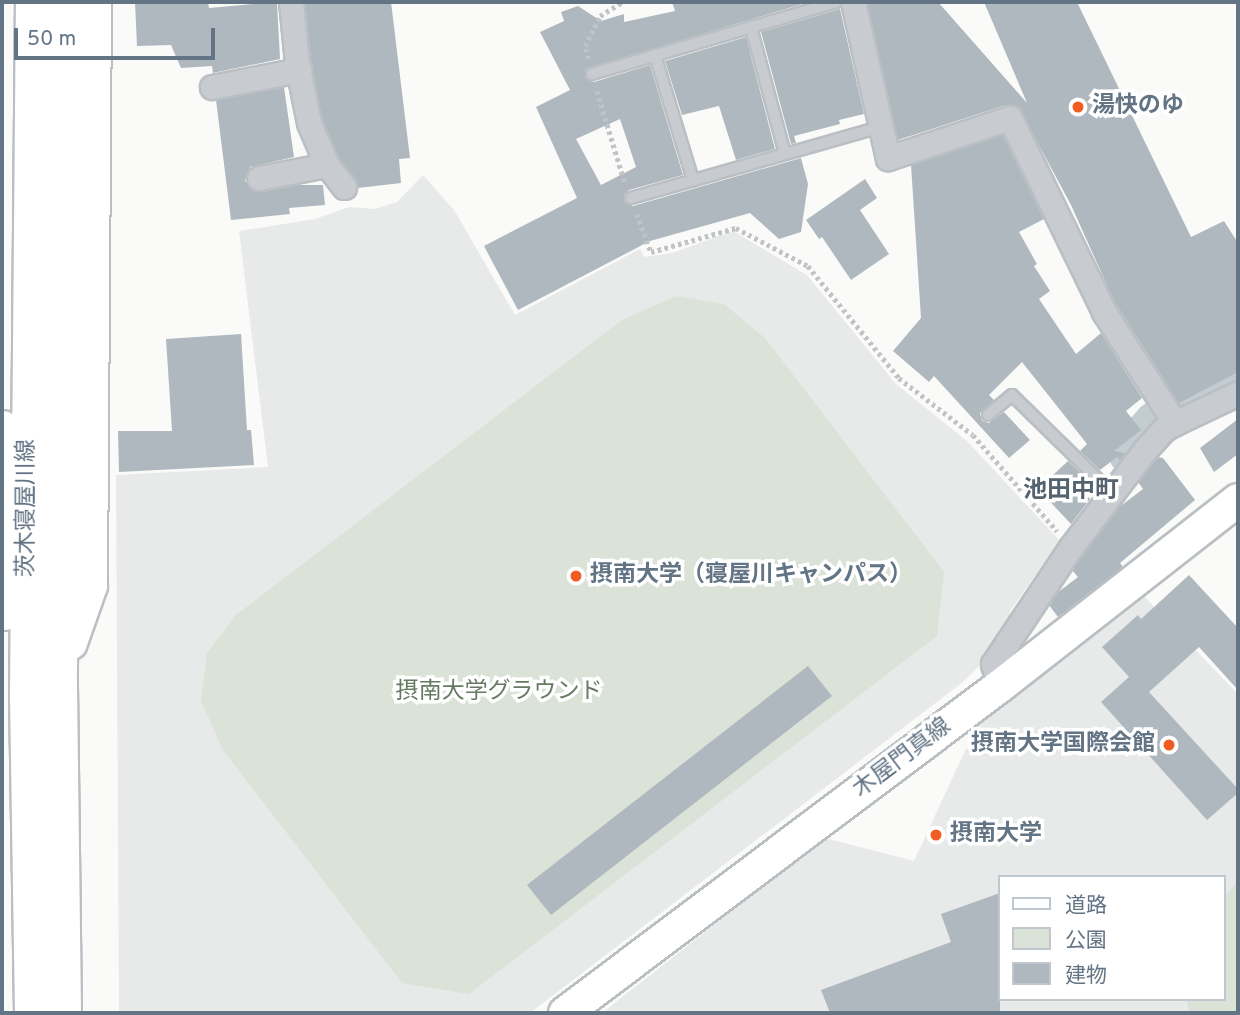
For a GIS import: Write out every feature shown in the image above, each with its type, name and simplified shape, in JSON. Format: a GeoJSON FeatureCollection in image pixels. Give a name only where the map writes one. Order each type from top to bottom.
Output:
{"type":"FeatureCollection","features":[{"type":"Feature","properties":{"kind":"main road","name":"茨木寝屋川線"},"geometry":{"type":"LineString","coordinates":[[33,2],[59,669],[63,1013]]}},
{"type":"Feature","properties":{"kind":"main road","name":"茨木寝屋川線"},"geometry":{"type":"LineString","coordinates":[[32,1013],[27,697],[46,297],[64,2]]}},
{"type":"Feature","properties":{"kind":"main road"},"geometry":{"type":"LineString","coordinates":[[59,669],[89,585],[93,2]]}},
{"type":"Feature","properties":{"kind":"main road"},"geometry":{"type":"LineString","coordinates":[[2,428],[4,618],[27,697]]}},
{"type":"Feature","properties":{"kind":"main road","name":"木屋門真線"},"geometry":{"type":"LineString","coordinates":[[565,1013],[1000,686],[1238,500]]}},
{"type":"Feature","properties":{"kind":"street"},"geometry":{"type":"LineString","coordinates":[[291,2],[309,123],[327,165],[344,187]]}},
{"type":"Feature","properties":{"kind":"street"},"geometry":{"type":"LineString","coordinates":[[853,2],[888,158],[1010,118],[1104,312],[1171,417]]}},
{"type":"Feature","properties":{"kind":"street"},"geometry":{"type":"LineString","coordinates":[[212,88],[299,70]]}},
{"type":"Feature","properties":{"kind":"street"},"geometry":{"type":"LineString","coordinates":[[259,178],[327,165]]}},
{"type":"Feature","properties":{"kind":"street"},"geometry":{"type":"LineString","coordinates":[[1000,686],[993,664],[1107,488],[1165,428],[1171,417],[1238,393]]}},
{"type":"Feature","properties":{"kind":"lane"},"geometry":{"type":"LineString","coordinates":[[592,74],[836,2]]}},
{"type":"Feature","properties":{"kind":"lane"},"geometry":{"type":"LineString","coordinates":[[751,27],[785,154]]}},
{"type":"Feature","properties":{"kind":"lane"},"geometry":{"type":"LineString","coordinates":[[655,55],[693,180]]}},
{"type":"Feature","properties":{"kind":"lane"},"geometry":{"type":"LineString","coordinates":[[631,198],[881,127]]}},
{"type":"Feature","properties":{"kind":"lane"},"geometry":{"type":"LineString","coordinates":[[988,415],[1012,395],[1107,488]]}},
{"type":"Feature","properties":{"kind":"path"},"geometry":{"type":"LineString","coordinates":[[622,2],[600,16],[585,46],[631,198],[651,252],[736,228],[808,266],[899,378],[973,435],[1063,538]]}},
{"type":"Feature","properties":{"kind":"shaded area","name":"摂南大学（寝屋川キャンパス）"},"geometry":{"type":"Polygon","coordinates":[[[423,175],[454,210],[515,315],[640,249],[644,257],[672,253],[733,231],[807,275],[896,384],[967,441],[1060,541],[1010,611],[1007,629],[994,651],[963,682],[530,1013],[119,1013],[116,475],[268,467],[239,231],[315,219],[349,207],[375,209],[397,202],[423,175]]]}},
{"type":"Feature","properties":{"kind":"shaded area"},"geometry":{"type":"Polygon","coordinates":[[[1138,590],[1238,694],[1238,1013],[602,1013],[825,838],[914,861],[982,714],[1138,590]]]}},
{"type":"Feature","properties":{"kind":"green space","name":"摂南大学グラウンド"},"geometry":{"type":"Polygon","coordinates":[[[676,296],[724,304],[765,338],[944,572],[937,636],[469,994],[402,983],[223,750],[201,701],[207,653],[236,615],[622,320],[676,296]]]}},
{"type":"Feature","properties":{"kind":"green space"},"geometry":{"type":"Polygon","coordinates":[[[1238,881],[1238,1013],[1190,1013],[1187,1001],[1226,1001],[1226,895],[1238,881]]]}},
{"type":"Feature","properties":{"kind":"building"},"geometry":{"type":"Polygon","coordinates":[[[135,2],[208,2],[209,8],[277,2],[280,59],[213,73],[212,66],[181,68],[171,45],[137,46],[135,2]]]}},
{"type":"Feature","properties":{"kind":"building"},"geometry":{"type":"Polygon","coordinates":[[[305,2],[391,2],[410,158],[399,159],[401,183],[358,188],[355,178],[339,158],[322,119],[311,61],[305,2]]]}},
{"type":"Feature","properties":{"kind":"building"},"geometry":{"type":"Polygon","coordinates":[[[672,2],[809,2],[586,69],[585,77],[594,82],[650,65],[683,175],[629,190],[624,195],[624,201],[633,206],[801,158],[808,184],[801,232],[779,239],[750,213],[650,241],[518,310],[484,246],[577,198],[536,107],[570,90],[540,32],[564,21],[561,12],[578,6],[601,21],[624,14],[624,22],[675,11],[672,2]],[[620,119],[576,139],[601,185],[636,167],[620,119]]]}},
{"type":"Feature","properties":{"kind":"building"},"geometry":{"type":"Polygon","coordinates":[[[867,2],[938,2],[1027,103],[984,2],[1077,2],[1191,237],[1224,221],[1238,243],[1238,372],[1179,403],[1114,301],[1071,205],[1018,106],[1006,105],[898,140],[867,2]]]}},
{"type":"Feature","properties":{"kind":"building"},"geometry":{"type":"Polygon","coordinates":[[[840,9],[864,114],[839,120],[840,124],[794,136],[796,143],[791,144],[761,32],[840,9]]]}},
{"type":"Feature","properties":{"kind":"building"},"geometry":{"type":"Polygon","coordinates":[[[746,37],[775,149],[736,160],[719,106],[682,115],[665,61],[746,37]]]}},
{"type":"Feature","properties":{"kind":"building"},"geometry":{"type":"Polygon","coordinates":[[[284,87],[294,157],[250,167],[245,181],[254,191],[261,192],[298,185],[323,185],[325,205],[289,208],[290,214],[231,220],[216,100],[284,87]]]}},
{"type":"Feature","properties":{"kind":"building"},"geometry":{"type":"Polygon","coordinates":[[[1003,135],[1044,219],[1019,232],[1037,264],[1034,266],[1050,291],[1039,299],[1076,354],[1101,333],[1142,398],[1126,411],[1141,430],[1114,451],[1125,453],[1120,460],[1117,457],[1100,470],[1080,451],[1087,444],[1022,362],[989,395],[994,400],[980,413],[982,421],[989,423],[1004,412],[1030,440],[1009,458],[934,376],[929,382],[893,351],[921,318],[911,165],[1003,135]]]}},
{"type":"Feature","properties":{"kind":"building"},"geometry":{"type":"Polygon","coordinates":[[[865,179],[877,198],[860,210],[889,254],[851,280],[822,237],[819,239],[806,220],[865,179]]]}},
{"type":"Feature","properties":{"kind":"building"},"geometry":{"type":"Polygon","coordinates":[[[241,334],[247,430],[251,430],[254,465],[119,472],[118,431],[172,431],[166,339],[241,334]]]}},
{"type":"Feature","properties":{"kind":"building"},"geometry":{"type":"Polygon","coordinates":[[[1238,419],[1238,454],[1214,472],[1200,448],[1238,419]]]}},
{"type":"Feature","properties":{"kind":"building"},"geometry":{"type":"Polygon","coordinates":[[[1157,457],[1163,458],[1195,500],[1120,563],[1123,567],[1058,617],[1049,605],[1057,593],[1078,577],[1072,570],[1118,508],[1143,489],[1138,482],[1157,457]]]}},
{"type":"Feature","properties":{"kind":"building"},"geometry":{"type":"Polygon","coordinates":[[[1068,461],[1088,480],[1079,486],[1090,499],[1071,524],[1038,489],[1068,461]]]}},
{"type":"Feature","properties":{"kind":"building","name":"摂南大学国際会館"},"geometry":{"type":"Polygon","coordinates":[[[1189,575],[1238,628],[1238,690],[1199,647],[1149,692],[1238,789],[1238,793],[1207,820],[1101,702],[1129,677],[1102,647],[1138,615],[1141,619],[1189,575]]]}},
{"type":"Feature","properties":{"kind":"building"},"geometry":{"type":"Polygon","coordinates":[[[808,666],[832,696],[551,915],[527,885],[808,666]]]}},
{"type":"Feature","properties":{"kind":"building"},"geometry":{"type":"Polygon","coordinates":[[[998,894],[1000,1013],[830,1013],[821,990],[951,942],[941,914],[998,894]]]}},
{"type":"Feature","properties":{"kind":"waterway"},"geometry":{"type":"LineString","coordinates":[[1131,452],[1156,424],[1181,407],[1238,384]]}},
{"type":"Feature","properties":{"kind":"place","name":"湯快のゆ"},"geometry":{"type":"Point","coordinates":[1078,107]}},
{"type":"Feature","properties":{"kind":"place","name":"摂南大学（寝屋川キャンパス）"},"geometry":{"type":"Point","coordinates":[576,576]}},
{"type":"Feature","properties":{"kind":"place","name":"摂南大学国際会館"},"geometry":{"type":"Point","coordinates":[1169,745]}},
{"type":"Feature","properties":{"kind":"place","name":"摂南大学"},"geometry":{"type":"Point","coordinates":[936,835]}},
{"type":"Feature","properties":{"kind":"district","name":"池田中町"},"geometry":{"type":"Point","coordinates":[1071,492]}}]}
